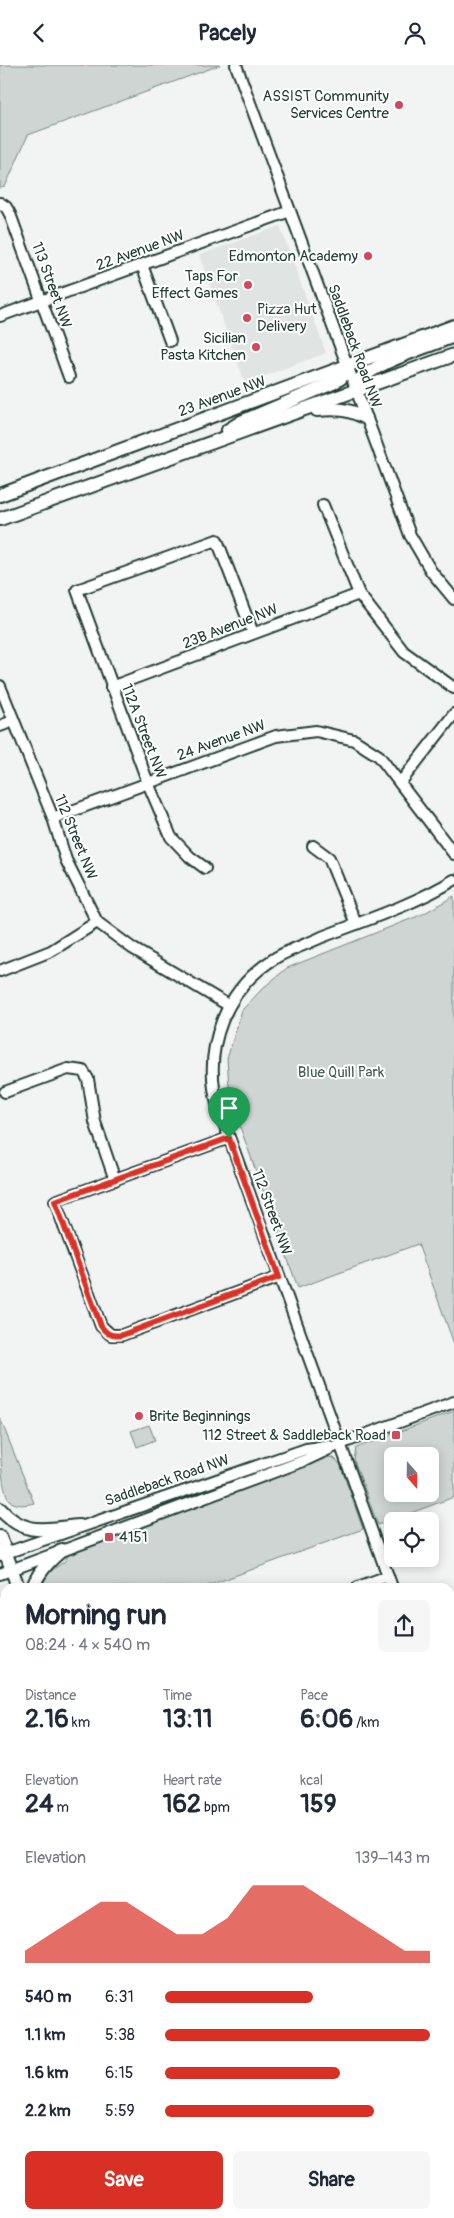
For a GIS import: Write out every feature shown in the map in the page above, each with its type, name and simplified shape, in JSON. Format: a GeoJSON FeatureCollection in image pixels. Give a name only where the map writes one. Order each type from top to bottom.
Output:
{"type":"FeatureCollection","features":[{"type":"Feature","properties":{"kind":"main road","name":"23 Avenue NW"},"geometry":{"type":"LineString","coordinates":[[0,495],[454,326]]}},
{"type":"Feature","properties":{"kind":"main road"},"geometry":{"type":"LineString","coordinates":[[356,391],[357,382],[360,378],[377,368],[454,336]]}},
{"type":"Feature","properties":{"kind":"main road"},"geometry":{"type":"LineString","coordinates":[[0,519],[454,355]]}},
{"type":"Feature","properties":{"kind":"main road"},"geometry":{"type":"LineString","coordinates":[[202,445],[241,422],[338,381],[347,367]]}},
{"type":"Feature","properties":{"kind":"main road"},"geometry":{"type":"LineString","coordinates":[[292,414],[333,408],[353,411],[366,418]]}},
{"type":"Feature","properties":{"kind":"main road"},"geometry":{"type":"LineString","coordinates":[[0,1509],[9,1519],[28,1529],[79,1526]]}},
{"type":"Feature","properties":{"kind":"main road"},"geometry":{"type":"LineString","coordinates":[[0,1537],[6,1572],[15,1583]]}},
{"type":"Feature","properties":{"kind":"main road"},"geometry":{"type":"LineString","coordinates":[[36,1583],[40,1572],[49,1560],[62,1549]]}},
{"type":"Feature","properties":{"kind":"street","name":"Saddleback Road NW"},"geometry":{"type":"LineString","coordinates":[[236,65],[416,548],[431,571],[454,599]]}},
{"type":"Feature","properties":{"kind":"street","name":"113 Street NW"},"geometry":{"type":"LineString","coordinates":[[2,204],[10,213],[69,377]]}},
{"type":"Feature","properties":{"kind":"street","name":"22 Avenue NW"},"geometry":{"type":"LineString","coordinates":[[0,316],[290,211]]}},
{"type":"Feature","properties":{"kind":"street"},"geometry":{"type":"LineString","coordinates":[[142,265],[170,341]]}},
{"type":"Feature","properties":{"kind":"street"},"geometry":{"type":"LineString","coordinates":[[323,505],[359,594],[404,652],[454,688]]}},
{"type":"Feature","properties":{"kind":"street","name":"112A Street NW"},"geometry":{"type":"LineString","coordinates":[[205,868],[190,857],[171,837],[148,783],[77,591],[217,540],[253,633]]}},
{"type":"Feature","properties":{"kind":"street","name":"23B Avenue NW"},"geometry":{"type":"LineString","coordinates":[[112,687],[359,594]]}},
{"type":"Feature","properties":{"kind":"street","name":"112 Street NW"},"geometry":{"type":"LineString","coordinates":[[0,686],[53,818],[66,860],[97,922],[132,949],[228,1005],[217,1034],[212,1069],[217,1104],[390,1583]]}},
{"type":"Feature","properties":{"kind":"street"},"geometry":{"type":"LineString","coordinates":[[454,714],[400,783],[454,854]]}},
{"type":"Feature","properties":{"kind":"street"},"geometry":{"type":"LineString","coordinates":[[0,726],[13,721]]}},
{"type":"Feature","properties":{"kind":"street","name":"24 Avenue NW"},"geometry":{"type":"LineString","coordinates":[[53,818],[276,736],[316,731],[354,740],[378,756],[400,783]]}},
{"type":"Feature","properties":{"kind":"street"},"geometry":{"type":"LineString","coordinates":[[313,846],[329,858],[356,924]]}},
{"type":"Feature","properties":{"kind":"street"},"geometry":{"type":"LineString","coordinates":[[228,1005],[250,978],[276,957],[419,899],[454,880]]}},
{"type":"Feature","properties":{"kind":"street"},"geometry":{"type":"LineString","coordinates":[[0,971],[51,951],[97,922]]}},
{"type":"Feature","properties":{"kind":"street"},"geometry":{"type":"LineString","coordinates":[[5,1092],[68,1069],[83,1071],[88,1079],[95,1122],[115,1180]]}},
{"type":"Feature","properties":{"kind":"street"},"geometry":{"type":"LineString","coordinates":[[229,1138],[55,1201],[101,1326],[111,1335],[122,1335],[279,1277]]}},
{"type":"Feature","properties":{"kind":"street","name":"Saddleback Road NW"},"geometry":{"type":"LineString","coordinates":[[6,1572],[62,1549],[306,1461],[340,1444],[454,1402]]}},
{"type":"Feature","properties":{"kind":"street","name":"Saddleback Road NW"},"geometry":{"type":"LineString","coordinates":[[3,1554],[79,1526],[306,1449],[340,1444]]}},
{"type":"Feature","properties":{"kind":"street"},"geometry":{"type":"LineString","coordinates":[[370,1583],[388,1577]]}},
{"type":"Feature","properties":{"kind":"shaded area"},"geometry":{"type":"Polygon","coordinates":[[[280,226],[326,353],[245,383],[199,255],[280,226]]]}},
{"type":"Feature","properties":{"kind":"green space"},"geometry":{"type":"Polygon","coordinates":[[[0,65],[220,65],[28,135],[5,187],[0,188],[0,65]]]}},
{"type":"Feature","properties":{"kind":"green space","name":"Blue Quill Park"},"geometry":{"type":"Polygon","coordinates":[[[454,896],[454,1344],[418,1244],[298,1288],[230,1099],[227,1059],[242,1010],[263,988],[287,968],[423,914],[454,896]]]}},
{"type":"Feature","properties":{"kind":"green space"},"geometry":{"type":"Polygon","coordinates":[[[454,1411],[454,1497],[439,1503],[439,1447],[384,1447],[384,1503],[438,1503],[413,1512],[384,1512],[384,1523],[378,1525],[354,1460],[356,1448],[454,1411]]]}},
{"type":"Feature","properties":{"kind":"green space"},"geometry":{"type":"Polygon","coordinates":[[[0,1418],[34,1503],[24,1505],[11,1502],[5,1492],[0,1449],[0,1418]]]}},
{"type":"Feature","properties":{"kind":"green space"},"geometry":{"type":"Polygon","coordinates":[[[149,1425],[155,1440],[137,1447],[131,1431],[149,1425]]]}},
{"type":"Feature","properties":{"kind":"green space"},"geometry":{"type":"Polygon","coordinates":[[[329,1457],[334,1458],[340,1464],[363,1529],[215,1583],[44,1583],[47,1574],[65,1561],[70,1551],[329,1457]]]}},
{"type":"Feature","properties":{"kind":"place","name":"ASSIST Community Services Centre"},"geometry":{"type":"Point","coordinates":[399,105]}},
{"type":"Feature","properties":{"kind":"place","name":"Edmonton Academy"},"geometry":{"type":"Point","coordinates":[368,256]}},
{"type":"Feature","properties":{"kind":"place","name":"Taps For Effect Games"},"geometry":{"type":"Point","coordinates":[248,285]}},
{"type":"Feature","properties":{"kind":"place","name":"Pizza Hut Delivery"},"geometry":{"type":"Point","coordinates":[247,318]}},
{"type":"Feature","properties":{"kind":"place","name":"Sicilian Pasta Kitchen"},"geometry":{"type":"Point","coordinates":[256,347]}},
{"type":"Feature","properties":{"kind":"place","name":"Brite Beginnings"},"geometry":{"type":"Point","coordinates":[139,1416]}},
{"type":"Feature","properties":{"kind":"place","name":"112 Street & Saddleback Road"},"geometry":{"type":"Point","coordinates":[396,1435]}},
{"type":"Feature","properties":{"kind":"place","name":"4151"},"geometry":{"type":"Point","coordinates":[109,1537]}},
{"type":"Feature","properties":{"kind":"route"},"geometry":{"type":"LineString","coordinates":[[229,1138],[279,1277],[122,1335],[116,1336],[107,1333],[101,1326],[55,1201],[229,1138]]}}]}
